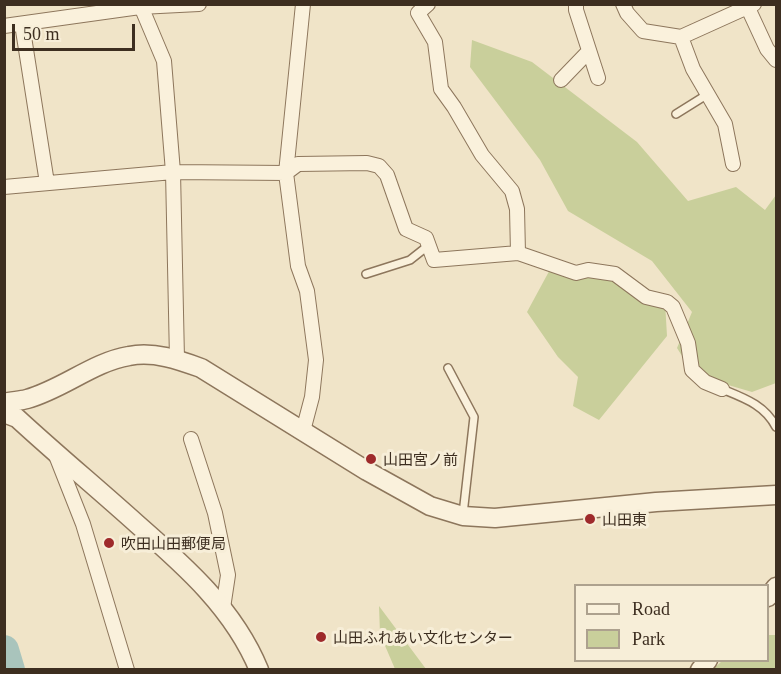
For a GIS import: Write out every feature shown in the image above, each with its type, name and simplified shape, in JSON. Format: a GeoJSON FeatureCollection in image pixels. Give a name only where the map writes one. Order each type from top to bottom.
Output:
{"type":"FeatureCollection","features":[{"type":"Feature","properties":{"kind":"street"},"geometry":{"type":"LineString","coordinates":[[4,26],[140,6],[199,4]]}},
{"type":"Feature","properties":{"kind":"street"},"geometry":{"type":"LineString","coordinates":[[303,4],[286,173],[298,266],[307,291],[316,360],[312,397],[303,431]]}},
{"type":"Feature","properties":{"kind":"street"},"geometry":{"type":"LineString","coordinates":[[428,4],[417,13],[435,42],[441,89],[482,155],[512,191],[517,209],[518,253]]}},
{"type":"Feature","properties":{"kind":"street"},"geometry":{"type":"LineString","coordinates":[[576,4],[598,78]]}},
{"type":"Feature","properties":{"kind":"street"},"geometry":{"type":"LineString","coordinates":[[623,4],[627,13],[643,31],[681,37],[751,7],[766,49],[777,60]]}},
{"type":"Feature","properties":{"kind":"street"},"geometry":{"type":"LineString","coordinates":[[140,6],[164,61],[173,172],[177,359]]}},
{"type":"Feature","properties":{"kind":"street"},"geometry":{"type":"LineString","coordinates":[[22,24],[47,183]]}},
{"type":"Feature","properties":{"kind":"street"},"geometry":{"type":"LineString","coordinates":[[681,37],[693,69],[725,124],[733,164]]}},
{"type":"Feature","properties":{"kind":"street"},"geometry":{"type":"LineString","coordinates":[[561,80],[589,51]]}},
{"type":"Feature","properties":{"kind":"street"},"geometry":{"type":"LineString","coordinates":[[4,187],[173,172],[286,173],[298,164],[366,163],[379,166],[387,175],[406,229],[426,238],[434,260],[518,253],[576,273],[588,270],[615,274],[646,297],[667,302],[673,308],[688,343],[692,370],[705,382],[722,389]]}},
{"type":"Feature","properties":{"kind":"street"},"geometry":{"type":"LineString","coordinates":[[4,403],[29,398],[107,363],[130,356],[153,355],[177,359],[201,368],[430,506],[463,516],[495,518],[645,503],[777,495]]}},
{"type":"Feature","properties":{"kind":"street"},"geometry":{"type":"LineString","coordinates":[[4,413],[17,418],[189,570],[224,608],[260,669]]}},
{"type":"Feature","properties":{"kind":"street"},"geometry":{"type":"LineString","coordinates":[[191,439],[215,513],[228,575],[224,608]]}},
{"type":"Feature","properties":{"kind":"street"},"geometry":{"type":"LineString","coordinates":[[55,453],[83,524],[127,669]]}},
{"type":"Feature","properties":{"kind":"lane"},"geometry":{"type":"LineString","coordinates":[[676,114],[708,94]]}},
{"type":"Feature","properties":{"kind":"lane"},"geometry":{"type":"LineString","coordinates":[[366,274],[410,260],[429,245]]}},
{"type":"Feature","properties":{"kind":"lane"},"geometry":{"type":"LineString","coordinates":[[448,368],[474,417],[463,516]]}},
{"type":"Feature","properties":{"kind":"lane"},"geometry":{"type":"LineString","coordinates":[[722,389],[761,407],[777,427]]}},
{"type":"Feature","properties":{"kind":"green space"},"geometry":{"type":"Polygon","coordinates":[[[472,40],[532,62],[637,142],[688,201],[736,187],[765,210],[776,195],[776,383],[752,392],[694,375],[677,348],[692,312],[652,261],[568,211],[540,160],[470,67],[472,40]]]}},
{"type":"Feature","properties":{"kind":"green space"},"geometry":{"type":"Polygon","coordinates":[[[553,264],[606,272],[665,302],[667,336],[599,420],[573,406],[578,377],[558,357],[527,312],[553,264]]]}},
{"type":"Feature","properties":{"kind":"green space"},"geometry":{"type":"Polygon","coordinates":[[[379,606],[426,669],[395,669],[380,634],[379,606]]]}},
{"type":"Feature","properties":{"kind":"green space"},"geometry":{"type":"Polygon","coordinates":[[[769,635],[776,635],[776,669],[713,669],[721,662],[769,662],[769,635]]]}},
{"type":"Feature","properties":{"kind":"waterway"},"geometry":{"type":"LineString","coordinates":[[4,650],[10,670]]}},
{"type":"Feature","properties":{"kind":"place","name":"山田宮ノ前"},"geometry":{"type":"Point","coordinates":[371,459]}},
{"type":"Feature","properties":{"kind":"place","name":"山田東"},"geometry":{"type":"Point","coordinates":[590,519]}},
{"type":"Feature","properties":{"kind":"place","name":"吹田山田郵便局"},"geometry":{"type":"Point","coordinates":[109,543]}},
{"type":"Feature","properties":{"kind":"place","name":"山田ふれあい文化センター"},"geometry":{"type":"Point","coordinates":[321,637]}}]}
